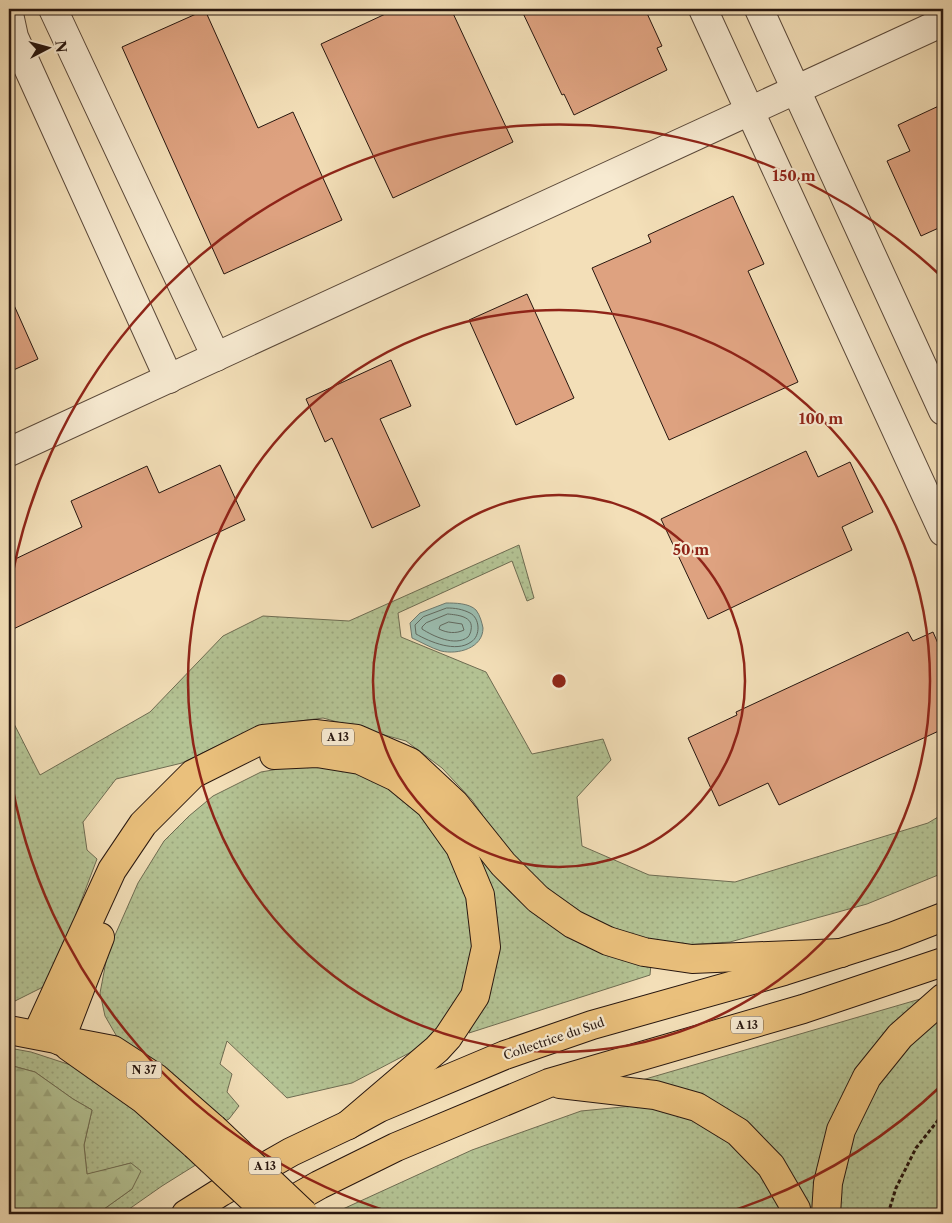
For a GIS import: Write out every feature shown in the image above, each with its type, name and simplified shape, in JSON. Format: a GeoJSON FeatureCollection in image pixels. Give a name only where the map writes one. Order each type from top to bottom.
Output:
{"type":"FeatureCollection","features":[{"type":"Feature","properties":{"kind":"main road","name":"A 13"},"geometry":{"type":"LineString","coordinates":[[49,1038],[112,870],[143,824],[194,774],[263,739],[315,734],[357,739],[410,762],[455,804],[503,864],[538,899],[574,924],[608,940],[644,952],[692,959],[841,953]]}},
{"type":"Feature","properties":{"kind":"main road","name":"A 13"},"geometry":{"type":"LineString","coordinates":[[49,1038],[129,874],[156,834],[184,805],[210,783],[266,755],[317,754],[360,760],[396,777],[430,805],[460,847],[480,895],[486,948],[475,996],[448,1037],[437,1049],[348,1125]]}},
{"type":"Feature","properties":{"kind":"main road","name":"Collectrice du Sud"},"geometry":{"type":"LineString","coordinates":[[186,1214],[291,1152],[379,1108],[505,1056],[575,1031],[841,953],[894,936],[943,917]]}},
{"type":"Feature","properties":{"kind":"main road","name":"A 13"},"geometry":{"type":"LineString","coordinates":[[268,1214],[319,1185],[396,1147],[549,1083],[803,1009],[943,962]]}},
{"type":"Feature","properties":{"kind":"main road"},"geometry":{"type":"LineString","coordinates":[[826,1214],[828,1183],[841,1130],[868,1077],[900,1036],[943,998]]}},
{"type":"Feature","properties":{"kind":"main road","name":"N 37"},"geometry":{"type":"LineString","coordinates":[[9,1030],[49,1038],[204,1136],[304,1214]]}},
{"type":"Feature","properties":{"kind":"main road","name":"A 13"},"geometry":{"type":"LineString","coordinates":[[549,1083],[655,1095],[697,1107],[738,1132],[771,1166],[796,1209],[797,1214]]}},
{"type":"Feature","properties":{"kind":"main road","name":"N 37"},"geometry":{"type":"LineString","coordinates":[[204,1136],[268,1214]]}},
{"type":"Feature","properties":{"kind":"street"},"geometry":{"type":"LineString","coordinates":[[53,9],[216,357]]}},
{"type":"Feature","properties":{"kind":"street"},"geometry":{"type":"LineString","coordinates":[[703,9],[943,532]]}},
{"type":"Feature","properties":{"kind":"street"},"geometry":{"type":"LineString","coordinates":[[759,9],[943,411]]}},
{"type":"Feature","properties":{"kind":"street"},"geometry":{"type":"LineString","coordinates":[[9,14],[14,37],[169,378]]}},
{"type":"Feature","properties":{"kind":"street"},"geometry":{"type":"LineString","coordinates":[[9,452],[943,22]]}},
{"type":"Feature","properties":{"kind":"path"},"geometry":{"type":"LineString","coordinates":[[888,1214],[896,1188],[916,1148],[943,1114]]}},
{"type":"Feature","properties":{"kind":"green space"},"geometry":{"type":"Polygon","coordinates":[[[519,545],[534,598],[527,601],[512,561],[398,613],[401,637],[486,672],[532,754],[603,739],[611,760],[577,797],[582,846],[649,875],[735,882],[928,823],[943,814],[943,873],[867,904],[730,942],[684,945],[648,940],[597,922],[570,907],[534,877],[499,840],[472,800],[442,768],[406,741],[323,718],[276,724],[250,730],[182,763],[116,779],[83,822],[87,850],[97,859],[66,941],[53,982],[9,1004],[9,714],[40,775],[150,712],[223,636],[263,616],[349,621],[519,545]]]}},
{"type":"Feature","properties":{"kind":"green space"},"geometry":{"type":"Polygon","coordinates":[[[290,767],[319,767],[360,771],[396,791],[425,815],[452,853],[473,899],[477,948],[465,993],[438,1031],[413,1051],[352,1083],[287,1098],[227,1041],[220,1064],[232,1074],[227,1092],[239,1106],[229,1119],[223,1122],[120,1042],[105,1016],[100,993],[108,951],[138,883],[164,841],[189,816],[213,796],[261,772],[290,767]]]}},
{"type":"Feature","properties":{"kind":"green space"},"geometry":{"type":"Polygon","coordinates":[[[479,847],[651,964],[650,975],[469,1033],[483,998],[479,847]]]}},
{"type":"Feature","properties":{"kind":"green space"},"geometry":{"type":"Polygon","coordinates":[[[934,995],[903,1024],[819,1214],[806,1214],[797,1188],[642,1080],[934,995]]]}},
{"type":"Feature","properties":{"kind":"green space"},"geometry":{"type":"Polygon","coordinates":[[[943,1014],[943,1214],[837,1214],[843,1167],[856,1124],[866,1104],[877,1085],[906,1047],[943,1014]]]}},
{"type":"Feature","properties":{"kind":"green space"},"geometry":{"type":"Polygon","coordinates":[[[9,1048],[31,1052],[89,1071],[202,1161],[122,1214],[97,1214],[132,1189],[131,1163],[87,1175],[84,1145],[92,1110],[35,1072],[9,1065],[9,1048]]]}},
{"type":"Feature","properties":{"kind":"green space"},"geometry":{"type":"Polygon","coordinates":[[[9,1065],[35,1072],[92,1110],[84,1145],[87,1174],[131,1163],[141,1171],[132,1189],[97,1214],[9,1214],[9,1065]]]}},
{"type":"Feature","properties":{"kind":"green space"},"geometry":{"type":"Polygon","coordinates":[[[643,1105],[692,1116],[732,1138],[763,1171],[787,1214],[332,1214],[472,1150],[581,1111],[643,1105]]]}},
{"type":"Feature","properties":{"kind":"water"},"geometry":{"type":"Polygon","coordinates":[[[446,603],[470,606],[479,614],[483,628],[482,635],[474,645],[462,651],[441,651],[412,638],[410,623],[420,613],[446,603]]]}},
{"type":"Feature","properties":{"kind":"building"},"geometry":{"type":"Polygon","coordinates":[[[396,9],[451,9],[513,142],[393,198],[321,44],[396,9]]]}},
{"type":"Feature","properties":{"kind":"building"},"geometry":{"type":"Polygon","coordinates":[[[521,9],[645,9],[662,46],[657,48],[667,70],[574,115],[564,94],[562,95],[521,9]]]}},
{"type":"Feature","properties":{"kind":"building"},"geometry":{"type":"Polygon","coordinates":[[[205,10],[258,128],[293,112],[342,220],[224,274],[122,47],[205,10]]]}},
{"type":"Feature","properties":{"kind":"building"},"geometry":{"type":"Polygon","coordinates":[[[943,104],[943,226],[921,236],[887,161],[910,151],[898,125],[943,104]]]}},
{"type":"Feature","properties":{"kind":"building"},"geometry":{"type":"Polygon","coordinates":[[[733,196],[764,264],[748,271],[798,382],[669,440],[592,268],[651,242],[648,235],[733,196]]]}},
{"type":"Feature","properties":{"kind":"building"},"geometry":{"type":"Polygon","coordinates":[[[9,294],[38,359],[9,372],[9,294]]]}},
{"type":"Feature","properties":{"kind":"building"},"geometry":{"type":"Polygon","coordinates":[[[527,294],[574,398],[516,425],[469,320],[527,294]]]}},
{"type":"Feature","properties":{"kind":"building"},"geometry":{"type":"Polygon","coordinates":[[[391,360],[411,406],[380,419],[420,506],[372,528],[332,438],[325,442],[306,399],[391,360]]]}},
{"type":"Feature","properties":{"kind":"building"},"geometry":{"type":"Polygon","coordinates":[[[806,451],[818,477],[850,462],[873,512],[842,527],[852,550],[708,619],[661,519],[806,451]]]}},
{"type":"Feature","properties":{"kind":"building"},"geometry":{"type":"Polygon","coordinates":[[[220,465],[245,520],[9,631],[9,562],[82,527],[71,501],[147,466],[159,493],[220,465]]]}},
{"type":"Feature","properties":{"kind":"building"},"geometry":{"type":"Polygon","coordinates":[[[908,632],[913,641],[933,632],[943,655],[943,729],[779,805],[768,783],[719,806],[688,738],[737,715],[736,712],[908,632]]]}}]}
